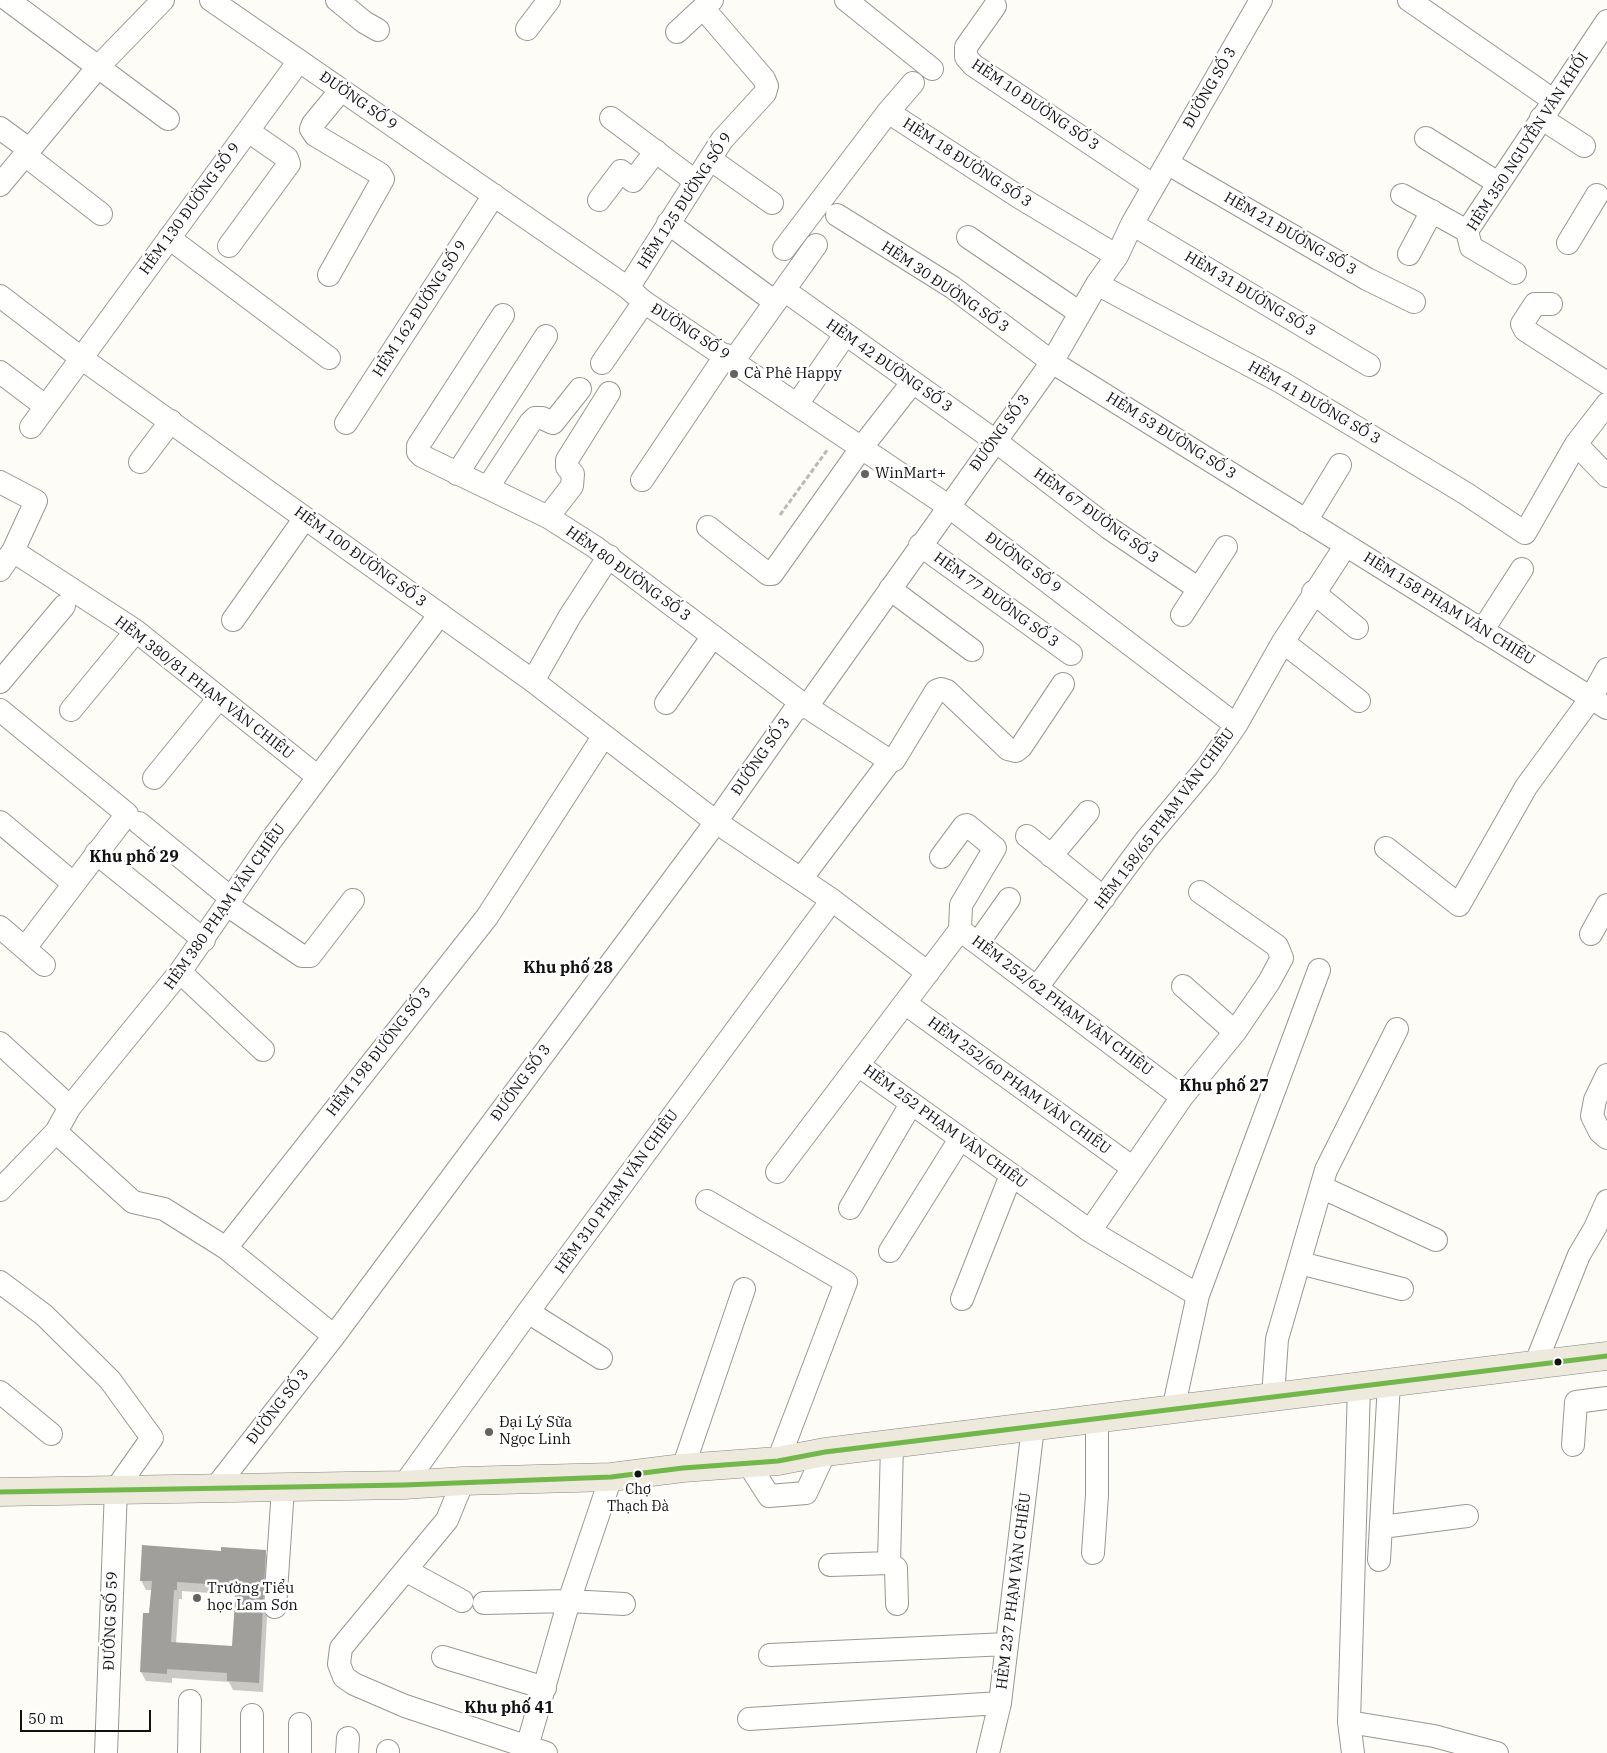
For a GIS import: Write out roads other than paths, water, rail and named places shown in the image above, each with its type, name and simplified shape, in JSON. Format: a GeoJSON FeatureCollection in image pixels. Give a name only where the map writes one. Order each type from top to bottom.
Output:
{"type":"FeatureCollection","features":[{"type":"Feature","properties":{"kind":"main road"},"geometry":{"type":"LineString","coordinates":[[0,1492],[216,1487],[283,1488],[611,1477],[684,1468],[778,1461],[825,1452],[1607,1356]]}},
{"type":"Feature","properties":{"kind":"street"},"geometry":{"type":"LineString","coordinates":[[8,0],[168,119]]}},
{"type":"Feature","properties":{"kind":"street"},"geometry":{"type":"LineString","coordinates":[[1,182],[98,67],[163,0]]}},
{"type":"Feature","properties":{"kind":"street","name":"ĐƯỜNG SỐ 9"},"geometry":{"type":"LineString","coordinates":[[211,0],[636,295],[948,506],[1236,725]]}},
{"type":"Feature","properties":{"kind":"street"},"geometry":{"type":"LineString","coordinates":[[337,0],[364,22],[378,30]]}},
{"type":"Feature","properties":{"kind":"street"},"geometry":{"type":"LineString","coordinates":[[526,29],[549,0]]}},
{"type":"Feature","properties":{"kind":"street"},"geometry":{"type":"LineString","coordinates":[[846,0],[932,69]]}},
{"type":"Feature","properties":{"kind":"street","name":"ĐƯỜNG SỐ 3"},"geometry":{"type":"LineString","coordinates":[[216,1487],[334,1336],[716,822],[794,711],[811,701],[994,440],[1052,362],[1097,284],[1117,256],[1132,224],[1261,0]]}},
{"type":"Feature","properties":{"kind":"street"},"geometry":{"type":"LineString","coordinates":[[1409,0],[1547,109],[1584,146]]}},
{"type":"Feature","properties":{"kind":"street"},"geometry":{"type":"LineString","coordinates":[[678,32],[708,4]]}},
{"type":"Feature","properties":{"kind":"street","name":"HẺM 125 ĐƯỜNG SỐ 9"},"geometry":{"type":"LineString","coordinates":[[602,363],[636,295],[668,223],[722,140],[765,93],[767,86],[764,79],[708,4]]}},
{"type":"Feature","properties":{"kind":"street","name":"HẺM 10 ĐƯỜNG SỐ 3"},"geometry":{"type":"LineString","coordinates":[[995,6],[966,47],[966,57],[973,65],[1154,186]]}},
{"type":"Feature","properties":{"kind":"street","name":"HẺM 350 NGUYỄN VĂN KHỐI"},"geometry":{"type":"LineString","coordinates":[[1514,273],[1471,247],[1467,232],[1607,21]]}},
{"type":"Feature","properties":{"kind":"street","name":"HẺM 130 ĐƯỜNG SỐ 9"},"geometry":{"type":"LineString","coordinates":[[31,427],[299,61]]}},
{"type":"Feature","properties":{"kind":"street"},"geometry":{"type":"LineString","coordinates":[[888,112],[912,83]]}},
{"type":"Feature","properties":{"kind":"street"},"geometry":{"type":"LineString","coordinates":[[329,275],[383,179],[380,174],[315,135],[311,129],[341,90]]}},
{"type":"Feature","properties":{"kind":"street","name":"HẺM 18 ĐƯỜNG SỐ 3"},"geometry":{"type":"LineString","coordinates":[[784,249],[888,112],[1019,197],[1117,256]]}},
{"type":"Feature","properties":{"kind":"street"},"geometry":{"type":"LineString","coordinates":[[611,118],[695,180]]}},
{"type":"Feature","properties":{"kind":"street"},"geometry":{"type":"LineString","coordinates":[[0,128],[27,153],[101,214]]}},
{"type":"Feature","properties":{"kind":"street"},"geometry":{"type":"LineString","coordinates":[[229,246],[289,164],[287,158],[248,131]]}},
{"type":"Feature","properties":{"kind":"street"},"geometry":{"type":"LineString","coordinates":[[1426,138],[1498,183]]}},
{"type":"Feature","properties":{"kind":"street"},"geometry":{"type":"LineString","coordinates":[[598,200],[621,171],[633,181],[656,151]]}},
{"type":"Feature","properties":{"kind":"street"},"geometry":{"type":"LineString","coordinates":[[710,158],[772,203]]}},
{"type":"Feature","properties":{"kind":"street","name":"HẺM 21 ĐƯỜNG SỐ 3"},"geometry":{"type":"LineString","coordinates":[[1167,164],[1367,279],[1414,302]]}},
{"type":"Feature","properties":{"kind":"street"},"geometry":{"type":"LineString","coordinates":[[1568,243],[1604,192]]}},
{"type":"Feature","properties":{"kind":"street"},"geometry":{"type":"LineString","coordinates":[[1402,195],[1467,232]]}},
{"type":"Feature","properties":{"kind":"street","name":"HẺM 162 ĐƯỜNG SỐ 9"},"geometry":{"type":"LineString","coordinates":[[346,423],[494,196]]}},
{"type":"Feature","properties":{"kind":"street"},"geometry":{"type":"LineString","coordinates":[[1409,254],[1432,211]]}},
{"type":"Feature","properties":{"kind":"street","name":"HẺM 30 ĐƯỜNG SỐ 3"},"geometry":{"type":"LineString","coordinates":[[837,215],[952,288],[1052,362]]}},
{"type":"Feature","properties":{"kind":"street","name":"HẺM 42 ĐƯỜNG SỐ 3"},"geometry":{"type":"LineString","coordinates":[[668,223],[779,296],[845,336],[994,440]]}},
{"type":"Feature","properties":{"kind":"street","name":"HẺM 31 ĐƯỜNG SỐ 3"},"geometry":{"type":"LineString","coordinates":[[1132,224],[1369,365]]}},
{"type":"Feature","properties":{"kind":"street"},"geometry":{"type":"LineString","coordinates":[[968,237],[1080,313]]}},
{"type":"Feature","properties":{"kind":"street"},"geometry":{"type":"LineString","coordinates":[[169,238],[329,358]]}},
{"type":"Feature","properties":{"kind":"street"},"geometry":{"type":"LineString","coordinates":[[642,480],[730,358],[816,245]]}},
{"type":"Feature","properties":{"kind":"street","name":"HẺM 41 ĐƯỜNG SỐ 3"},"geometry":{"type":"LineString","coordinates":[[1097,284],[1281,382],[1456,488],[1525,533],[1576,444]]}},
{"type":"Feature","properties":{"kind":"street","name":"HẺM 100 ĐƯỜNG SỐ 3"},"geometry":{"type":"LineString","coordinates":[[0,296],[81,358],[533,681],[603,737],[716,822]]}},
{"type":"Feature","properties":{"kind":"street"},"geometry":{"type":"LineString","coordinates":[[1551,304],[1535,304],[1522,324],[1525,330],[1607,383]]}},
{"type":"Feature","properties":{"kind":"street","name":"HẺM 80 ĐƯỜNG SỐ 3"},"geometry":{"type":"LineString","coordinates":[[503,315],[418,446],[418,452],[422,456],[457,474],[548,517],[608,556],[804,705],[890,762]]}},
{"type":"Feature","properties":{"kind":"street"},"geometry":{"type":"LineString","coordinates":[[457,474],[546,336]]}},
{"type":"Feature","properties":{"kind":"street"},"geometry":{"type":"LineString","coordinates":[[798,403],[845,336]]}},
{"type":"Feature","properties":{"kind":"street","name":"HẺM 53 ĐƯỜNG SỐ 3"},"geometry":{"type":"LineString","coordinates":[[1052,362],[1298,516]]}},
{"type":"Feature","properties":{"kind":"street"},"geometry":{"type":"LineString","coordinates":[[0,372],[45,406]]}},
{"type":"Feature","properties":{"kind":"street"},"geometry":{"type":"LineString","coordinates":[[708,527],[768,574],[772,574],[862,447],[912,383]]}},
{"type":"Feature","properties":{"kind":"street"},"geometry":{"type":"LineString","coordinates":[[488,487],[530,423],[535,418],[542,418],[553,423],[580,389]]}},
{"type":"Feature","properties":{"kind":"street"},"geometry":{"type":"LineString","coordinates":[[548,517],[574,481],[566,460],[609,393]]}},
{"type":"Feature","properties":{"kind":"street"},"geometry":{"type":"LineString","coordinates":[[1607,404],[1576,444],[1607,476]]}},
{"type":"Feature","properties":{"kind":"street"},"geometry":{"type":"LineString","coordinates":[[140,462],[171,421]]}},
{"type":"Feature","properties":{"kind":"street","name":"HẺM 67 ĐƯỜNG SỐ 3"},"geometry":{"type":"LineString","coordinates":[[994,440],[1109,528],[1199,589]]}},
{"type":"Feature","properties":{"kind":"street"},"geometry":{"type":"LineString","coordinates":[[1298,516],[1340,465]]}},
{"type":"Feature","properties":{"kind":"street"},"geometry":{"type":"LineString","coordinates":[[0,482],[36,501],[12,551],[0,570]]}},
{"type":"Feature","properties":{"kind":"street","name":"HẺM 158 PHẠM VĂN CHIÊU"},"geometry":{"type":"LineString","coordinates":[[1298,516],[1346,544],[1599,703]]}},
{"type":"Feature","properties":{"kind":"street"},"geometry":{"type":"LineString","coordinates":[[233,620],[306,518]]}},
{"type":"Feature","properties":{"kind":"street","name":"HẺM 158/65 PHẠM VĂN CHIÊU"},"geometry":{"type":"LineString","coordinates":[[1038,986],[1146,840],[1207,767],[1236,725],[1313,592],[1346,544]]}},
{"type":"Feature","properties":{"kind":"street","name":"HẺM 77 ĐƯỜNG SỐ 3"},"geometry":{"type":"LineString","coordinates":[[920,546],[1070,654]]}},
{"type":"Feature","properties":{"kind":"street"},"geometry":{"type":"LineString","coordinates":[[1182,615],[1226,547]]}},
{"type":"Feature","properties":{"kind":"street","name":"HẺM 380/81 PHẠM VĂN CHIÊU"},"geometry":{"type":"LineString","coordinates":[[12,551],[136,631],[318,777]]}},
{"type":"Feature","properties":{"kind":"street"},"geometry":{"type":"LineString","coordinates":[[533,681],[570,616],[608,556]]}},
{"type":"Feature","properties":{"kind":"street"},"geometry":{"type":"LineString","coordinates":[[1482,631],[1522,569]]}},
{"type":"Feature","properties":{"kind":"street"},"geometry":{"type":"LineString","coordinates":[[890,589],[972,650]]}},
{"type":"Feature","properties":{"kind":"street"},"geometry":{"type":"LineString","coordinates":[[1313,592],[1357,628]]}},
{"type":"Feature","properties":{"kind":"street"},"geometry":{"type":"LineString","coordinates":[[0,682],[64,606]]}},
{"type":"Feature","properties":{"kind":"street","name":"HẺM 380 PHẠM VĂN CHIÊU"},"geometry":{"type":"LineString","coordinates":[[0,1190],[56,1132],[70,1107],[180,972],[318,777],[440,614]]}},
{"type":"Feature","properties":{"kind":"street"},"geometry":{"type":"LineString","coordinates":[[71,710],[136,631]]}},
{"type":"Feature","properties":{"kind":"street"},"geometry":{"type":"LineString","coordinates":[[666,703],[713,636]]}},
{"type":"Feature","properties":{"kind":"street"},"geometry":{"type":"LineString","coordinates":[[1283,642],[1359,701]]}},
{"type":"Feature","properties":{"kind":"street"},"geometry":{"type":"LineString","coordinates":[[1386,848],[1459,905],[1526,787],[1599,703],[1607,669]]}},
{"type":"Feature","properties":{"kind":"street"},"geometry":{"type":"LineString","coordinates":[[801,879],[890,762],[894,760],[936,691],[941,689],[947,692],[1008,749],[1016,751],[1021,747],[1063,684]]}},
{"type":"Feature","properties":{"kind":"street"},"geometry":{"type":"LineString","coordinates":[[154,778],[219,698]]}},
{"type":"Feature","properties":{"kind":"street"},"geometry":{"type":"LineString","coordinates":[[0,710],[133,819],[229,902],[302,956],[310,956],[353,900]]}},
{"type":"Feature","properties":{"kind":"street","name":"HẺM 198 ĐƯỜNG SỐ 3"},"geometry":{"type":"LineString","coordinates":[[226,1248],[487,917],[603,737]]}},
{"type":"Feature","properties":{"kind":"street"},"geometry":{"type":"LineString","coordinates":[[1051,856],[1088,812]]}},
{"type":"Feature","properties":{"kind":"street"},"geometry":{"type":"LineString","coordinates":[[25,948],[96,853],[133,819]]}},
{"type":"Feature","properties":{"kind":"street"},"geometry":{"type":"LineString","coordinates":[[0,822],[73,883]]}},
{"type":"Feature","properties":{"kind":"street"},"geometry":{"type":"LineString","coordinates":[[716,822],[832,900],[928,974]]}},
{"type":"Feature","properties":{"kind":"street"},"geometry":{"type":"LineString","coordinates":[[941,857],[967,824],[995,848],[961,905],[969,936],[1009,899]]}},
{"type":"Feature","properties":{"kind":"street"},"geometry":{"type":"LineString","coordinates":[[1027,836],[1104,898]]}},
{"type":"Feature","properties":{"kind":"street"},"geometry":{"type":"LineString","coordinates":[[96,853],[204,940]]}},
{"type":"Feature","properties":{"kind":"street"},"geometry":{"type":"LineString","coordinates":[[1090,1231],[1182,1097],[1235,1032],[1269,982],[1282,958],[1277,946],[1200,892]]}},
{"type":"Feature","properties":{"kind":"street","name":"HẺM 310 PHẠM VĂN CHIÊU"},"geometry":{"type":"LineString","coordinates":[[404,1485],[528,1312],[832,900]]}},
{"type":"Feature","properties":{"kind":"street"},"geometry":{"type":"LineString","coordinates":[[1591,934],[1607,905]]}},
{"type":"Feature","properties":{"kind":"street"},"geometry":{"type":"LineString","coordinates":[[0,927],[44,965]]}},
{"type":"Feature","properties":{"kind":"street","name":"HẺM 252/62 PHẠM VĂN CHIÊU"},"geometry":{"type":"LineString","coordinates":[[928,974],[969,936],[1038,986],[1182,1097]]}},
{"type":"Feature","properties":{"kind":"street"},"geometry":{"type":"LineString","coordinates":[[1172,1410],[1198,1295],[1320,970]]}},
{"type":"Feature","properties":{"kind":"street"},"geometry":{"type":"LineString","coordinates":[[180,972],[264,1050]]}},
{"type":"Feature","properties":{"kind":"street","name":"HẺM 252 PHẠM VĂN CHIÊU"},"geometry":{"type":"LineString","coordinates":[[928,974],[858,1065],[1090,1231],[1198,1295]]}},
{"type":"Feature","properties":{"kind":"street"},"geometry":{"type":"LineString","coordinates":[[1183,986],[1235,1032]]}},
{"type":"Feature","properties":{"kind":"street","name":"HẺM 252/60 PHẠM VĂN CHIÊU"},"geometry":{"type":"LineString","coordinates":[[906,1004],[1133,1168]]}},
{"type":"Feature","properties":{"kind":"street"},"geometry":{"type":"LineString","coordinates":[[1273,1398],[1277,1340],[1326,1170],[1397,1029]]}},
{"type":"Feature","properties":{"kind":"street"},"geometry":{"type":"LineString","coordinates":[[0,1043],[70,1107]]}},
{"type":"Feature","properties":{"kind":"street"},"geometry":{"type":"LineString","coordinates":[[778,1172],[858,1065]]}},
{"type":"Feature","properties":{"kind":"street"},"geometry":{"type":"LineString","coordinates":[[1607,1075],[1595,1100],[1592,1116],[1600,1132],[1607,1138]]}},
{"type":"Feature","properties":{"kind":"street"},"geometry":{"type":"LineString","coordinates":[[850,1208],[911,1104]]}},
{"type":"Feature","properties":{"kind":"street"},"geometry":{"type":"LineString","coordinates":[[56,1132],[134,1202],[164,1209],[226,1248],[334,1336]]}},
{"type":"Feature","properties":{"kind":"street"},"geometry":{"type":"LineString","coordinates":[[890,1251],[960,1139]]}},
{"type":"Feature","properties":{"kind":"street"},"geometry":{"type":"LineString","coordinates":[[962,1299],[1011,1175]]}},
{"type":"Feature","properties":{"kind":"street"},"geometry":{"type":"LineString","coordinates":[[1321,1187],[1436,1240]]}},
{"type":"Feature","properties":{"kind":"street"},"geometry":{"type":"LineString","coordinates":[[707,1201],[846,1282],[778,1461]]}},
{"type":"Feature","properties":{"kind":"street"},"geometry":{"type":"LineString","coordinates":[[1534,1365],[1579,1255],[1595,1228],[1607,1201]]}},
{"type":"Feature","properties":{"kind":"street"},"geometry":{"type":"LineString","coordinates":[[1300,1262],[1402,1289]]}},
{"type":"Feature","properties":{"kind":"street"},"geometry":{"type":"LineString","coordinates":[[0,1282],[44,1315],[110,1380],[152,1438],[116,1489]]}},
{"type":"Feature","properties":{"kind":"street"},"geometry":{"type":"LineString","coordinates":[[684,1468],[744,1289]]}},
{"type":"Feature","properties":{"kind":"street"},"geometry":{"type":"LineString","coordinates":[[528,1312],[601,1358]]}},
{"type":"Feature","properties":{"kind":"street"},"geometry":{"type":"LineString","coordinates":[[1379,1560],[1389,1383]]}},
{"type":"Feature","properties":{"kind":"street"},"geometry":{"type":"LineString","coordinates":[[1353,1753],[1349,1722],[1359,1387]]}},
{"type":"Feature","properties":{"kind":"street"},"geometry":{"type":"LineString","coordinates":[[0,1392],[51,1434]]}},
{"type":"Feature","properties":{"kind":"street"},"geometry":{"type":"LineString","coordinates":[[1573,1445],[1576,1402],[1607,1398]]}},
{"type":"Feature","properties":{"kind":"street"},"geometry":{"type":"LineString","coordinates":[[1093,1553],[1097,1495],[1097,1419]]}},
{"type":"Feature","properties":{"kind":"street","name":"HẺM 237 PHẠM VĂN CHIÊU"},"geometry":{"type":"LineString","coordinates":[[988,1753],[1000,1703],[1033,1427]]}},
{"type":"Feature","properties":{"kind":"street"},"geometry":{"type":"LineString","coordinates":[[889,1564],[892,1445]]}},
{"type":"Feature","properties":{"kind":"street"},"geometry":{"type":"LineString","coordinates":[[748,1463],[769,1496],[806,1493],[825,1452]]}},
{"type":"Feature","properties":{"kind":"street"},"geometry":{"type":"LineString","coordinates":[[463,1481],[446,1520],[341,1648],[339,1664],[344,1677],[354,1684],[405,1706],[537,1750],[546,1688],[569,1601],[611,1477]]}},
{"type":"Feature","properties":{"kind":"street"},"geometry":{"type":"LineString","coordinates":[[275,1608],[283,1488]]}},
{"type":"Feature","properties":{"kind":"street","name":"ĐƯỜNG SỐ 59"},"geometry":{"type":"LineString","coordinates":[[106,1753],[116,1489]]}},
{"type":"Feature","properties":{"kind":"street"},"geometry":{"type":"LineString","coordinates":[[1382,1528],[1467,1516]]}},
{"type":"Feature","properties":{"kind":"street"},"geometry":{"type":"LineString","coordinates":[[830,1565],[889,1564],[896,1568],[897,1604]]}},
{"type":"Feature","properties":{"kind":"street"},"geometry":{"type":"LineString","coordinates":[[406,1571],[473,1602],[569,1601],[624,1604]]}},
{"type":"Feature","properties":{"kind":"street"},"geometry":{"type":"LineString","coordinates":[[770,1655],[1007,1644]]}},
{"type":"Feature","properties":{"kind":"street"},"geometry":{"type":"LineString","coordinates":[[443,1657],[546,1688]]}},
{"type":"Feature","properties":{"kind":"street"},"geometry":{"type":"LineString","coordinates":[[189,1753],[190,1701]]}},
{"type":"Feature","properties":{"kind":"street"},"geometry":{"type":"LineString","coordinates":[[749,1720],[1000,1703]]}},
{"type":"Feature","properties":{"kind":"street"},"geometry":{"type":"LineString","coordinates":[[252,1715],[252,1753]]}},
{"type":"Feature","properties":{"kind":"street"},"geometry":{"type":"LineString","coordinates":[[1349,1722],[1434,1736],[1497,1753]]}},
{"type":"Feature","properties":{"kind":"street"},"geometry":{"type":"LineString","coordinates":[[300,1724],[300,1753]]}},
{"type":"Feature","properties":{"kind":"place","name":"Cà Phê Happy"},"geometry":{"type":"Point","coordinates":[734,374]}},
{"type":"Feature","properties":{"kind":"place","name":"WinMart+"},"geometry":{"type":"Point","coordinates":[865,474]}},
{"type":"Feature","properties":{"kind":"place","name":"Đại Lý Sữa Ngọc Linh"},"geometry":{"type":"Point","coordinates":[489,1432]}},
{"type":"Feature","properties":{"kind":"place","name":"Chợ Thạch Đà"},"geometry":{"type":"Point","coordinates":[638,1474]}},
{"type":"Feature","properties":{"kind":"place","name":"Trường Tiểu học Lam Sơn"},"geometry":{"type":"Point","coordinates":[197,1598]}},
{"type":"Feature","properties":{"kind":"district","name":"Khu phố 29"},"geometry":{"type":"Point","coordinates":[134,857]}},
{"type":"Feature","properties":{"kind":"district","name":"Khu phố 28"},"geometry":{"type":"Point","coordinates":[568,968]}},
{"type":"Feature","properties":{"kind":"district","name":"Khu phố 27"},"geometry":{"type":"Point","coordinates":[1224,1086]}},
{"type":"Feature","properties":{"kind":"district","name":"Khu phố 41"},"geometry":{"type":"Point","coordinates":[509,1708]}}]}
